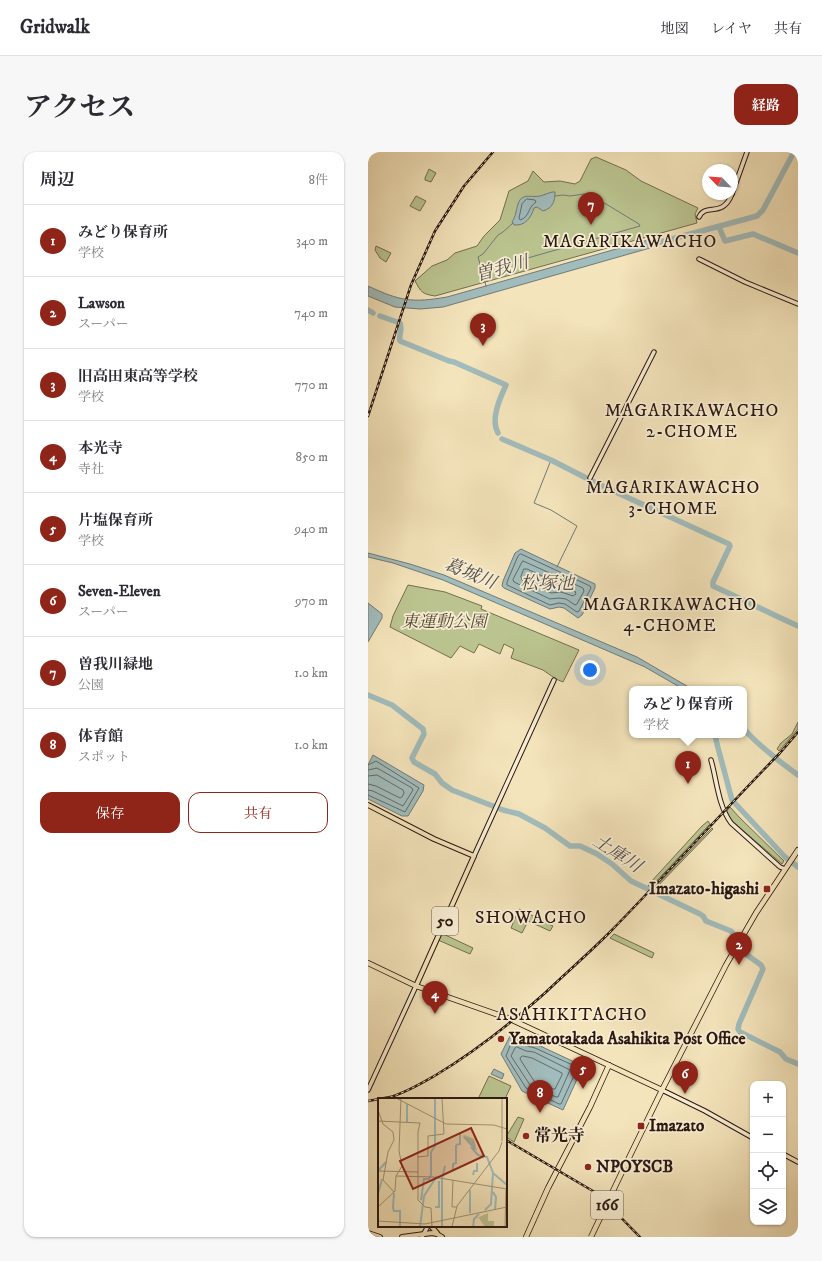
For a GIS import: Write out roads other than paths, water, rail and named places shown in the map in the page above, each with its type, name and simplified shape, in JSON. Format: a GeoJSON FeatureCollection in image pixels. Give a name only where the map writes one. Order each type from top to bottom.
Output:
{"type":"FeatureCollection","features":[{"type":"Feature","properties":{"kind":"highway"},"geometry":{"type":"LineString","coordinates":[[368,963],[416,986],[510,1019],[662,1090],[738,943],[798,850]]}},
{"type":"Feature","properties":{"kind":"highway"},"geometry":{"type":"LineString","coordinates":[[526,1237],[548,1188],[590,1107],[609,1065]]}},
{"type":"Feature","properties":{"kind":"highway","name":"166"},"geometry":{"type":"LineString","coordinates":[[591,1237],[662,1090]]}},
{"type":"Feature","properties":{"kind":"main road"},"geometry":{"type":"LineString","coordinates":[[368,805],[434,839],[474,856]]}},
{"type":"Feature","properties":{"kind":"main road","name":"50"},"geometry":{"type":"LineString","coordinates":[[416,986],[474,856]]}},
{"type":"Feature","properties":{"kind":"main road"},"geometry":{"type":"LineString","coordinates":[[430,1227],[442,1237]]}},
{"type":"Feature","properties":{"kind":"main road"},"geometry":{"type":"LineString","coordinates":[[368,1233],[380,1237]]}},
{"type":"Feature","properties":{"kind":"main road"},"geometry":{"type":"LineString","coordinates":[[402,1237],[437,1234]]}},
{"type":"Feature","properties":{"kind":"street"},"geometry":{"type":"LineString","coordinates":[[738,177],[747,152]]}},
{"type":"Feature","properties":{"kind":"street"},"geometry":{"type":"LineString","coordinates":[[700,217],[705,210],[724,207],[730,200]]}},
{"type":"Feature","properties":{"kind":"street"},"geometry":{"type":"LineString","coordinates":[[699,259],[745,282],[798,304]]}},
{"type":"Feature","properties":{"kind":"street"},"geometry":{"type":"LineString","coordinates":[[590,478],[654,352]]}},
{"type":"Feature","properties":{"kind":"street"},"geometry":{"type":"LineString","coordinates":[[474,856],[554,680]]}},
{"type":"Feature","properties":{"kind":"street"},"geometry":{"type":"LineString","coordinates":[[711,760],[722,809],[731,823],[780,867],[786,868]]}},
{"type":"Feature","properties":{"kind":"street"},"geometry":{"type":"LineString","coordinates":[[368,1090],[416,986]]}},
{"type":"Feature","properties":{"kind":"street"},"geometry":{"type":"LineString","coordinates":[[662,1090],[705,1111],[750,1136]]}},
{"type":"Feature","properties":{"kind":"street"},"geometry":{"type":"LineString","coordinates":[[786,1156],[798,1162]]}},
{"type":"Feature","properties":{"kind":"street"},"geometry":{"type":"LineString","coordinates":[[423,1236],[428,1227]]}},
{"type":"Feature","properties":{"kind":"water"},"geometry":{"type":"Polygon","coordinates":[[[555,192],[555,198],[553,204],[549,208],[543,211],[537,207],[534,208],[527,221],[514,225],[512,222],[518,204],[522,198],[527,196],[540,196],[555,192]]]}},
{"type":"Feature","properties":{"kind":"water"},"geometry":{"type":"Polygon","coordinates":[[[648,240],[650,248],[443,307],[420,309],[395,307],[368,296],[368,286],[398,298],[424,300],[447,297],[648,240]]]}},
{"type":"Feature","properties":{"kind":"water","name":"松塚池"},"geometry":{"type":"Polygon","coordinates":[[[521,549],[595,584],[595,588],[582,615],[578,618],[564,608],[559,607],[550,609],[502,586],[515,553],[521,549]]]}},
{"type":"Feature","properties":{"kind":"water"},"geometry":{"type":"Polygon","coordinates":[[[368,553],[444,575],[637,657],[687,686],[678,686],[645,667],[443,580],[393,563],[368,557],[368,553]]]}},
{"type":"Feature","properties":{"kind":"water"},"geometry":{"type":"Polygon","coordinates":[[[368,603],[382,614],[382,618],[368,642],[368,603]]]}},
{"type":"Feature","properties":{"kind":"water"},"geometry":{"type":"Polygon","coordinates":[[[373,755],[424,785],[423,791],[408,816],[402,816],[368,799],[368,765],[373,755]]]}},
{"type":"Feature","properties":{"kind":"water"},"geometry":{"type":"Polygon","coordinates":[[[513,1035],[583,1066],[563,1110],[522,1091],[501,1054],[510,1036],[513,1035]]]}},
{"type":"Feature","properties":{"kind":"water"},"geometry":{"type":"Polygon","coordinates":[[[494,1069],[504,1074],[502,1079],[491,1074],[494,1069]]]}},
{"type":"Feature","properties":{"kind":"waterway","name":"曽我川"},"geometry":{"type":"LineString","coordinates":[[642,247],[757,216],[763,210],[794,152]]}},
{"type":"Feature","properties":{"kind":"waterway"},"geometry":{"type":"LineString","coordinates":[[513,223],[498,235],[483,254],[478,257],[482,271],[640,226],[606,204],[584,194],[555,196]]}},
{"type":"Feature","properties":{"kind":"waterway"},"geometry":{"type":"LineString","coordinates":[[719,227],[725,241],[753,234],[798,253]]}},
{"type":"Feature","properties":{"kind":"waterway"},"geometry":{"type":"LineString","coordinates":[[482,271],[486,286]]}},
{"type":"Feature","properties":{"kind":"waterway"},"geometry":{"type":"LineString","coordinates":[[368,310],[373,313]]}},
{"type":"Feature","properties":{"kind":"waterway"},"geometry":{"type":"LineString","coordinates":[[380,316],[400,323],[400,341],[454,362],[506,385],[495,416],[498,433]]}},
{"type":"Feature","properties":{"kind":"waterway"},"geometry":{"type":"LineString","coordinates":[[502,439],[551,460],[596,483],[729,544],[730,546],[713,582],[713,586],[798,626]]}},
{"type":"Feature","properties":{"kind":"waterway"},"geometry":{"type":"LineString","coordinates":[[551,460],[534,503],[551,510],[577,526],[557,567]]}},
{"type":"Feature","properties":{"kind":"waterway","name":"土庫川"},"geometry":{"type":"LineString","coordinates":[[368,695],[392,705],[423,729],[424,734],[412,758],[414,762],[435,774],[442,783],[452,790],[503,810],[519,814],[545,828],[570,846],[580,846],[597,854],[612,864],[631,881],[700,914],[706,921],[731,931],[737,939],[743,952],[761,965],[763,969],[738,1029],[740,1032],[780,1052],[786,1059],[798,1064]]}},
{"type":"Feature","properties":{"kind":"waterway"},"geometry":{"type":"LineString","coordinates":[[747,732],[762,747],[798,775]]}},
{"type":"Feature","properties":{"kind":"waterway","name":"葛城川"},"geometry":{"type":"LineString","coordinates":[[716,738],[732,800],[785,857],[798,867]]}},
{"type":"Feature","properties":{"kind":"railway"},"geometry":{"type":"LineString","coordinates":[[368,416],[411,285],[435,231],[464,186],[493,152]]}},
{"type":"Feature","properties":{"kind":"railway"},"geometry":{"type":"LineString","coordinates":[[387,1098],[411,1088],[451,1066],[492,1037],[545,993],[631,911],[798,732]]}},
{"type":"Feature","properties":{"kind":"railway"},"geometry":{"type":"LineString","coordinates":[[384,1098],[390,1097]]}},
{"type":"Feature","properties":{"kind":"railway"},"geometry":{"type":"LineString","coordinates":[[368,1101],[378,1099]]}},
{"type":"Feature","properties":{"kind":"railway"},"geometry":{"type":"LineString","coordinates":[[507,1141],[598,1194],[640,1237]]}},
{"type":"Feature","properties":{"kind":"place","name":"曽我川緑地"},"geometry":{"type":"Point","coordinates":[591,225]}},
{"type":"Feature","properties":{"kind":"place","name":"旧高田東高等学校"},"geometry":{"type":"Point","coordinates":[483,346]}},
{"type":"Feature","properties":{"kind":"place","name":"みどり保育所"},"geometry":{"type":"Point","coordinates":[688,784]}},
{"type":"Feature","properties":{"kind":"place","name":"Imazato-higashi"},"geometry":{"type":"Point","coordinates":[767,889]}},
{"type":"Feature","properties":{"kind":"place","name":"Lawson"},"geometry":{"type":"Point","coordinates":[739,965]}},
{"type":"Feature","properties":{"kind":"place","name":"本光寺"},"geometry":{"type":"Point","coordinates":[435,1014]}},
{"type":"Feature","properties":{"kind":"place","name":"Yamatotakada Asahikita Post Office"},"geometry":{"type":"Point","coordinates":[501,1039]}},
{"type":"Feature","properties":{"kind":"place","name":"片塩保育所"},"geometry":{"type":"Point","coordinates":[583,1089]}},
{"type":"Feature","properties":{"kind":"place","name":"Seven-Eleven"},"geometry":{"type":"Point","coordinates":[685,1094]}},
{"type":"Feature","properties":{"kind":"place","name":"体育館"},"geometry":{"type":"Point","coordinates":[540,1113]}},
{"type":"Feature","properties":{"kind":"place","name":"Imazato"},"geometry":{"type":"Point","coordinates":[641,1126]}},
{"type":"Feature","properties":{"kind":"place","name":"常光寺"},"geometry":{"type":"Point","coordinates":[526,1136]}},
{"type":"Feature","properties":{"kind":"place","name":"NPOYSCB"},"geometry":{"type":"Point","coordinates":[588,1167]}},
{"type":"Feature","properties":{"kind":"district","name":"MAGARIKAWACHO"},"geometry":{"type":"Point","coordinates":[630,242]}},
{"type":"Feature","properties":{"kind":"district","name":"MAGARIKAWACHO 2-CHOME"},"geometry":{"type":"Point","coordinates":[692,421]}},
{"type":"Feature","properties":{"kind":"district","name":"MAGARIKAWACHO 3-CHOME"},"geometry":{"type":"Point","coordinates":[673,498]}},
{"type":"Feature","properties":{"kind":"district","name":"MAGARIKAWACHO 4-CHOME"},"geometry":{"type":"Point","coordinates":[670,615]}},
{"type":"Feature","properties":{"kind":"district","name":"SHOWACHO"},"geometry":{"type":"Point","coordinates":[531,918]}},
{"type":"Feature","properties":{"kind":"district","name":"ASAHIKITACHO"},"geometry":{"type":"Point","coordinates":[572,1015]}},
{"type":"Feature","properties":{"kind":"park label","name":"東運動公園"},"geometry":{"type":"Point","coordinates":[444,622]}}]}
